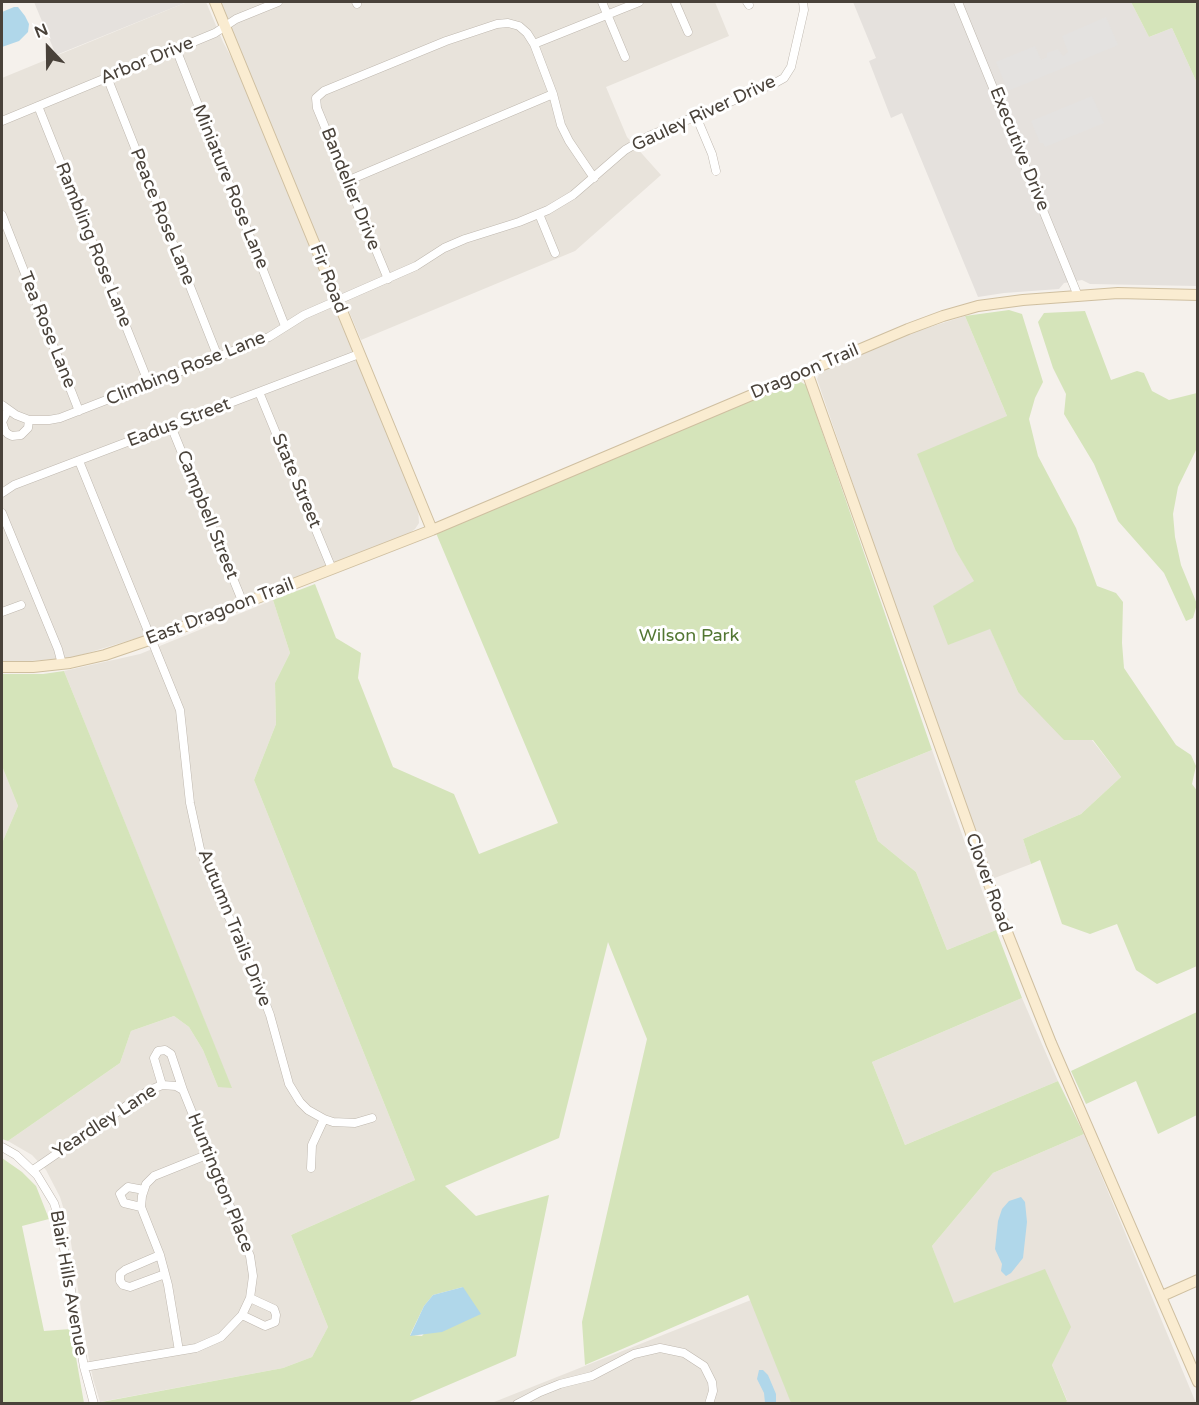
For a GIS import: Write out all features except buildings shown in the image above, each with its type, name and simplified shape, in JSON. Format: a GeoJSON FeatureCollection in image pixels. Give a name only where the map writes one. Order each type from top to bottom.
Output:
{"type":"FeatureCollection","features":[{"type":"Feature","properties":{"kind":"street","name":"Fir Road"},"geometry":{"type":"LineString","coordinates":[[214,2],[432,530]]}},
{"type":"Feature","properties":{"kind":"street"},"geometry":{"type":"LineString","coordinates":[[602,2],[625,57]]}},
{"type":"Feature","properties":{"kind":"street"},"geometry":{"type":"LineString","coordinates":[[594,177],[569,141],[561,125],[553,94],[534,45],[639,2]]}},
{"type":"Feature","properties":{"kind":"street"},"geometry":{"type":"LineString","coordinates":[[675,2],[688,32]]}},
{"type":"Feature","properties":{"kind":"street","name":"Gauley River Drive"},"geometry":{"type":"LineString","coordinates":[[337,301],[388,279],[465,239],[539,214],[573,195],[636,143],[775,83],[787,75],[791,67],[804,2]]}},
{"type":"Feature","properties":{"kind":"street","name":"Executive Drive"},"geometry":{"type":"LineString","coordinates":[[958,2],[1078,296]]}},
{"type":"Feature","properties":{"kind":"street","name":"Arbor Drive"},"geometry":{"type":"LineString","coordinates":[[2,121],[215,33],[236,19],[273,3]]}},
{"type":"Feature","properties":{"kind":"street","name":"Bandelier Drive"},"geometry":{"type":"LineString","coordinates":[[388,279],[317,108],[316,98],[324,91],[435,46],[497,24],[508,22],[519,26],[527,33],[534,45]]}},
{"type":"Feature","properties":{"kind":"street","name":"Miniature Rose Lane"},"geometry":{"type":"LineString","coordinates":[[176,49],[285,326]]}},
{"type":"Feature","properties":{"kind":"street","name":"Peace Rose Lane"},"geometry":{"type":"LineString","coordinates":[[107,77],[218,357]]}},
{"type":"Feature","properties":{"kind":"street"},"geometry":{"type":"LineString","coordinates":[[347,181],[553,94]]}},
{"type":"Feature","properties":{"kind":"street","name":"Rambling Rose Lane"},"geometry":{"type":"LineString","coordinates":[[38,106],[149,384]]}},
{"type":"Feature","properties":{"kind":"street"},"geometry":{"type":"LineString","coordinates":[[696,116],[712,154],[716,171]]}},
{"type":"Feature","properties":{"kind":"street"},"geometry":{"type":"LineString","coordinates":[[539,214],[555,253]]}},
{"type":"Feature","properties":{"kind":"street","name":"Tea Rose Lane"},"geometry":{"type":"LineString","coordinates":[[2,215],[79,411]]}},
{"type":"Feature","properties":{"kind":"street","name":"Dragoon Trail"},"geometry":{"type":"LineString","coordinates":[[432,530],[909,329],[964,310],[1005,302],[1078,296],[1145,293],[1197,295]]}},
{"type":"Feature","properties":{"kind":"street","name":"Climbing Rose Lane"},"geometry":{"type":"LineString","coordinates":[[29,420],[49,420],[79,411],[149,384],[269,337],[304,315],[337,301]]}},
{"type":"Feature","properties":{"kind":"street","name":"Eadus Street"},"geometry":{"type":"LineString","coordinates":[[2,493],[14,485],[359,354]]}},
{"type":"Feature","properties":{"kind":"street","name":"Clover Road"},"geometry":{"type":"LineString","coordinates":[[807,372],[999,912],[1051,1043],[1162,1296],[1197,1382]]}},
{"type":"Feature","properties":{"kind":"street","name":"State Street"},"geometry":{"type":"LineString","coordinates":[[259,392],[332,569]]}},
{"type":"Feature","properties":{"kind":"street"},"geometry":{"type":"LineString","coordinates":[[4,407],[29,420],[25,432],[21,435],[12,436],[4,431],[2,427],[4,407]]}},
{"type":"Feature","properties":{"kind":"street","name":"Campbell Street"},"geometry":{"type":"LineString","coordinates":[[171,426],[243,603]]}},
{"type":"Feature","properties":{"kind":"street","name":"Autumn Trails Drive"},"geometry":{"type":"LineString","coordinates":[[79,461],[180,710],[190,803],[206,865],[254,970],[270,1015],[289,1084],[300,1102],[324,1119],[333,1122],[355,1123],[372,1118]]}},
{"type":"Feature","properties":{"kind":"street"},"geometry":{"type":"LineString","coordinates":[[2,513],[58,649],[62,664]]}},
{"type":"Feature","properties":{"kind":"street","name":"East Dragoon Trail"},"geometry":{"type":"LineString","coordinates":[[2,667],[62,664],[105,655],[152,639],[432,530]]}},
{"type":"Feature","properties":{"kind":"street"},"geometry":{"type":"LineString","coordinates":[[2,612],[21,605]]}},
{"type":"Feature","properties":{"kind":"street","name":"Yeardley Lane"},"geometry":{"type":"LineString","coordinates":[[33,1170],[148,1091],[162,1085],[154,1058],[158,1052],[165,1050],[171,1054],[183,1090]]}},
{"type":"Feature","properties":{"kind":"street","name":"Huntington Place"},"geometry":{"type":"LineString","coordinates":[[162,1085],[176,1086],[183,1090],[250,1256],[253,1276],[250,1298],[240,1317]]}},
{"type":"Feature","properties":{"kind":"street"},"geometry":{"type":"LineString","coordinates":[[311,1168],[312,1145],[324,1119]]}},
{"type":"Feature","properties":{"kind":"street","name":"Blair Hills Avenue"},"geometry":{"type":"LineString","coordinates":[[2,1147],[16,1155],[33,1170],[46,1188],[57,1212],[84,1367],[94,1404]]}},
{"type":"Feature","properties":{"kind":"street"},"geometry":{"type":"LineString","coordinates":[[179,1351],[160,1255],[141,1207],[144,1190],[150,1180],[162,1172],[209,1154]]}},
{"type":"Feature","properties":{"kind":"street"},"geometry":{"type":"LineString","coordinates":[[141,1207],[124,1203],[120,1194],[128,1187],[144,1190]]}},
{"type":"Feature","properties":{"kind":"street"},"geometry":{"type":"LineString","coordinates":[[160,1255],[124,1270],[120,1274],[120,1281],[123,1286],[130,1287],[165,1274]]}},
{"type":"Feature","properties":{"kind":"street"},"geometry":{"type":"LineString","coordinates":[[1162,1296],[1197,1280]]}},
{"type":"Feature","properties":{"kind":"street"},"geometry":{"type":"LineString","coordinates":[[84,1367],[179,1351],[214,1341],[227,1332],[240,1317],[265,1326],[275,1322],[274,1310],[250,1298]]}},
{"type":"Feature","properties":{"kind":"street"},"geometry":{"type":"LineString","coordinates":[[517,1404],[560,1384],[592,1376],[634,1354],[660,1348],[684,1353],[704,1366],[712,1382],[713,1391],[709,1404]]}},
{"type":"Feature","properties":{"kind":"shaded area"},"geometry":{"type":"Polygon","coordinates":[[[34,2],[187,2],[56,55],[34,2]]]}},
{"type":"Feature","properties":{"kind":"shaded area"},"geometry":{"type":"Polygon","coordinates":[[[187,2],[206,2],[237,68],[418,507],[419,523],[408,534],[157,632],[71,658],[2,663],[2,78],[187,2]]]}},
{"type":"Feature","properties":{"kind":"shaded area"},"geometry":{"type":"Polygon","coordinates":[[[218,2],[715,2],[729,36],[606,87],[627,137],[661,175],[575,251],[361,340],[337,283],[327,268],[218,2]]]}},
{"type":"Feature","properties":{"kind":"shaded area"},"geometry":{"type":"Polygon","coordinates":[[[853,2],[1131,2],[1149,37],[1172,28],[1197,83],[1197,286],[1090,284],[1082,280],[1064,283],[1059,289],[978,297],[902,113],[891,118],[869,61],[876,58],[853,2]]]}},
{"type":"Feature","properties":{"kind":"shaded area"},"geometry":{"type":"Polygon","coordinates":[[[1106,17],[1118,45],[1008,91],[996,62],[1035,46],[1041,60],[1047,57],[1047,53],[1058,49],[1063,56],[1068,52],[1062,36],[1106,17]]]}},
{"type":"Feature","properties":{"kind":"shaded area"},"geometry":{"type":"Polygon","coordinates":[[[1092,96],[1104,123],[1045,147],[1043,143],[1040,143],[1031,121],[1092,96]]]}},
{"type":"Feature","properties":{"kind":"shaded area"},"geometry":{"type":"Polygon","coordinates":[[[965,316],[1007,416],[956,551],[975,581],[934,606],[990,628],[1018,692],[1092,740],[1121,777],[1081,814],[1023,839],[1031,864],[992,879],[817,379],[820,372],[911,333],[965,316]]]}},
{"type":"Feature","properties":{"kind":"shaded area"},"geometry":{"type":"Polygon","coordinates":[[[273,600],[290,653],[275,683],[276,724],[254,780],[415,1180],[291,1235],[328,1327],[312,1357],[283,1368],[100,1402],[87,1349],[68,1223],[60,1197],[46,1170],[32,1155],[8,1141],[120,1063],[131,1031],[174,1016],[189,1027],[203,1050],[218,1087],[231,1087],[64,671],[140,654],[273,600]]]}},
{"type":"Feature","properties":{"kind":"shaded area"},"geometry":{"type":"Polygon","coordinates":[[[932,750],[996,930],[947,950],[916,872],[878,841],[855,781],[932,750]]]}},
{"type":"Feature","properties":{"kind":"shaded area"},"geometry":{"type":"Polygon","coordinates":[[[2,766],[18,806],[2,843],[2,766]]]}},
{"type":"Feature","properties":{"kind":"shaded area"},"geometry":{"type":"Polygon","coordinates":[[[1022,998],[1058,1081],[905,1145],[872,1062],[1022,998]]]}},
{"type":"Feature","properties":{"kind":"shaded area"},"geometry":{"type":"Polygon","coordinates":[[[1084,1134],[1196,1403],[1064,1403],[1067,1400],[1052,1365],[1070,1327],[953,1303],[932,1246],[993,1173],[1084,1134]]]}},
{"type":"Feature","properties":{"kind":"shaded area"},"geometry":{"type":"Polygon","coordinates":[[[751,1300],[792,1404],[489,1404],[751,1300]]]}},
{"type":"Feature","properties":{"kind":"green space"},"geometry":{"type":"Polygon","coordinates":[[[1131,2],[1197,2],[1197,83],[1172,28],[1149,37],[1131,2]]]}},
{"type":"Feature","properties":{"kind":"green space"},"geometry":{"type":"Polygon","coordinates":[[[1009,310],[1022,314],[1043,382],[1035,398],[1029,419],[1038,456],[1076,528],[1097,586],[1116,593],[1123,602],[1124,668],[1176,745],[1191,755],[1196,766],[1192,784],[1198,792],[1197,966],[1157,984],[1136,970],[1117,924],[1090,934],[1062,924],[1040,860],[1031,864],[1023,839],[1081,814],[1121,777],[1093,740],[1064,740],[1018,692],[990,629],[948,645],[933,606],[974,581],[956,551],[917,454],[1007,416],[965,316],[1009,310]]]}},
{"type":"Feature","properties":{"kind":"green space"},"geometry":{"type":"Polygon","coordinates":[[[1085,311],[1111,380],[1137,371],[1144,373],[1152,391],[1169,400],[1197,393],[1197,448],[1178,487],[1173,514],[1181,565],[1197,604],[1193,618],[1186,621],[1164,573],[1118,521],[1094,464],[1064,414],[1066,394],[1053,368],[1038,322],[1044,313],[1085,311]]]}},
{"type":"Feature","properties":{"kind":"green space","name":"Wilson Park"},"geometry":{"type":"Polygon","coordinates":[[[799,381],[806,385],[932,750],[855,781],[878,841],[916,872],[947,950],[996,930],[1022,998],[872,1062],[905,1145],[1058,1081],[1084,1134],[993,1173],[932,1246],[954,1303],[1045,1269],[1071,1327],[1052,1365],[1067,1401],[1064,1404],[791,1403],[748,1295],[585,1365],[582,1322],[647,1039],[608,942],[559,1138],[445,1186],[476,1216],[549,1195],[516,1356],[409,1403],[91,1404],[283,1368],[312,1357],[328,1327],[291,1235],[415,1180],[254,780],[276,724],[275,683],[290,653],[273,600],[315,584],[336,638],[361,653],[358,678],[393,767],[454,794],[479,854],[558,823],[436,533],[799,381]],[[463,1287],[433,1295],[424,1306],[410,1335],[422,1336],[463,1287]]]}},
{"type":"Feature","properties":{"kind":"green space"},"geometry":{"type":"Polygon","coordinates":[[[64,671],[232,1088],[218,1087],[203,1050],[189,1027],[174,1016],[131,1031],[120,1063],[8,1141],[2,1139],[2,843],[18,806],[2,766],[2,674],[43,674],[64,671]]]}},
{"type":"Feature","properties":{"kind":"green space"},"geometry":{"type":"Polygon","coordinates":[[[1197,1012],[1197,1115],[1158,1134],[1136,1081],[1086,1104],[1071,1071],[1197,1012]]]}},
{"type":"Feature","properties":{"kind":"green space"},"geometry":{"type":"Polygon","coordinates":[[[2,1158],[22,1172],[36,1186],[49,1219],[22,1226],[44,1331],[71,1329],[84,1403],[2,1403],[2,1158]]]}},
{"type":"Feature","properties":{"kind":"water"},"geometry":{"type":"Polygon","coordinates":[[[18,7],[25,16],[29,24],[28,32],[19,41],[2,47],[2,12],[18,7]]]}},
{"type":"Feature","properties":{"kind":"water"},"geometry":{"type":"Polygon","coordinates":[[[1021,1197],[1025,1202],[1027,1222],[1023,1258],[1006,1276],[1001,1271],[1002,1264],[995,1249],[998,1221],[1002,1209],[1009,1201],[1021,1197]]]}},
{"type":"Feature","properties":{"kind":"water"},"geometry":{"type":"Polygon","coordinates":[[[463,1287],[481,1314],[442,1332],[410,1336],[424,1306],[433,1295],[463,1287]]]}},
{"type":"Feature","properties":{"kind":"water"},"geometry":{"type":"Polygon","coordinates":[[[759,1370],[763,1370],[768,1375],[776,1394],[776,1403],[765,1403],[764,1393],[757,1379],[759,1370]]]}}]}
